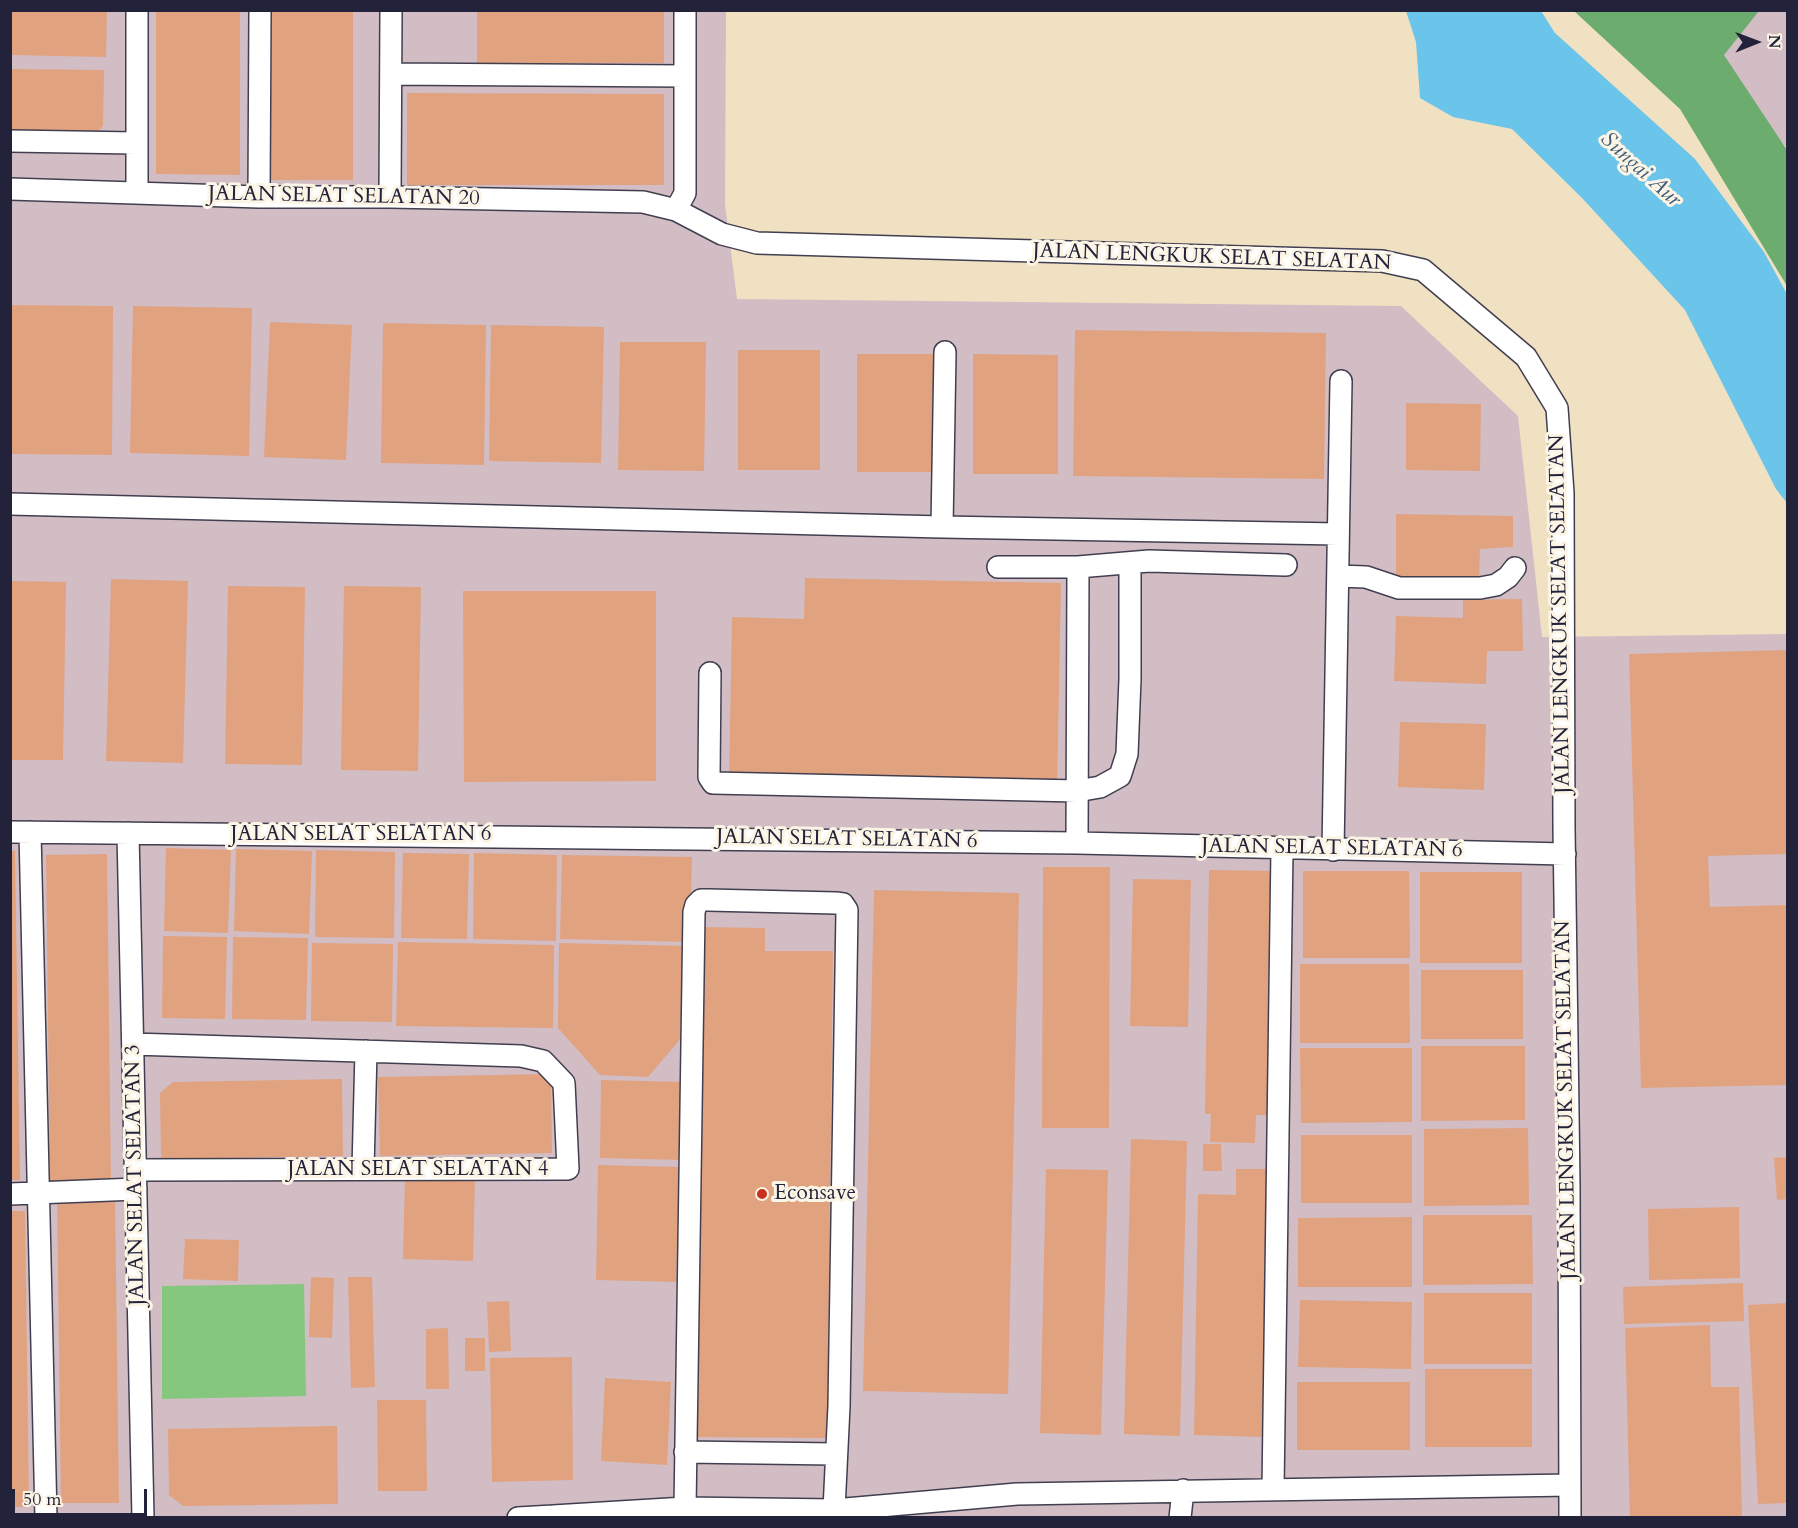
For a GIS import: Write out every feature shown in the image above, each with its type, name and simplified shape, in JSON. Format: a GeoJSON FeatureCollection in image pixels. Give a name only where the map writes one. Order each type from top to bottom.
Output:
{"type":"FeatureCollection","features":[{"type":"Feature","properties":{"kind":"street"},"geometry":{"type":"LineString","coordinates":[[137,10],[135,143],[137,192]]}},
{"type":"Feature","properties":{"kind":"street"},"geometry":{"type":"LineString","coordinates":[[259,197],[260,10]]}},
{"type":"Feature","properties":{"kind":"street"},"geometry":{"type":"LineString","coordinates":[[390,197],[391,10]]}},
{"type":"Feature","properties":{"kind":"street"},"geometry":{"type":"LineString","coordinates":[[676,210],[685,193],[685,10]]}},
{"type":"Feature","properties":{"kind":"street"},"geometry":{"type":"LineString","coordinates":[[391,74],[685,76]]}},
{"type":"Feature","properties":{"kind":"street"},"geometry":{"type":"LineString","coordinates":[[10,141],[135,143]]}},
{"type":"Feature","properties":{"kind":"street","name":"JALAN SELAT SELATAN 20"},"geometry":{"type":"LineString","coordinates":[[10,189],[259,197],[642,202],[676,210]]}},
{"type":"Feature","properties":{"kind":"street","name":"JALAN LENGKUK SELAT SELATAN"},"geometry":{"type":"LineString","coordinates":[[676,210],[722,234],[757,243],[1382,261],[1423,270],[1526,357],[1557,408],[1563,493],[1570,1518]]}},
{"type":"Feature","properties":{"kind":"street"},"geometry":{"type":"LineString","coordinates":[[942,527],[945,352]]}},
{"type":"Feature","properties":{"kind":"street"},"geometry":{"type":"LineString","coordinates":[[1333,850],[1341,381]]}},
{"type":"Feature","properties":{"kind":"street"},"geometry":{"type":"LineString","coordinates":[[10,504],[942,527],[1338,534]]}},
{"type":"Feature","properties":{"kind":"street"},"geometry":{"type":"LineString","coordinates":[[998,567],[1078,567],[1149,561],[1286,566]]}},
{"type":"Feature","properties":{"kind":"street"},"geometry":{"type":"LineString","coordinates":[[710,673],[709,777],[713,783],[1077,791],[1100,787],[1120,776],[1127,754],[1130,679],[1130,562]]}},
{"type":"Feature","properties":{"kind":"street"},"geometry":{"type":"LineString","coordinates":[[1077,843],[1078,567]]}},
{"type":"Feature","properties":{"kind":"street"},"geometry":{"type":"LineString","coordinates":[[1338,576],[1366,577],[1399,588],[1480,588],[1496,585],[1508,578],[1515,568]]}},
{"type":"Feature","properties":{"kind":"street"},"geometry":{"type":"LineString","coordinates":[[1564,828],[1527,854],[1565,889]]}},
{"type":"Feature","properties":{"kind":"street"},"geometry":{"type":"LineString","coordinates":[[20,832],[39,1193],[46,1518]]}},
{"type":"Feature","properties":{"kind":"street","name":"JALAN SELAT SELATAN 6"},"geometry":{"type":"LineString","coordinates":[[20,832],[1077,843],[1565,854]]}},
{"type":"Feature","properties":{"kind":"street","name":"JALAN SELAT SELATAN 3"},"geometry":{"type":"LineString","coordinates":[[128,833],[143,1518]]}},
{"type":"Feature","properties":{"kind":"street"},"geometry":{"type":"LineString","coordinates":[[1273,1489],[1282,849]]}},
{"type":"Feature","properties":{"kind":"street"},"geometry":{"type":"LineString","coordinates":[[685,1508],[694,912],[701,900],[708,900],[836,903],[843,904],[847,910],[839,1406],[834,1510]]}},
{"type":"Feature","properties":{"kind":"street","name":"JALAN SELAT SELATAN 4"},"geometry":{"type":"LineString","coordinates":[[10,1194],[39,1193],[136,1180],[363,1169],[568,1169],[564,1083],[543,1060],[521,1056],[133,1044]]}},
{"type":"Feature","properties":{"kind":"street"},"geometry":{"type":"LineString","coordinates":[[363,1169],[366,1051]]}},
{"type":"Feature","properties":{"kind":"street"},"geometry":{"type":"LineString","coordinates":[[685,1452],[835,1454]]}},
{"type":"Feature","properties":{"kind":"street"},"geometry":{"type":"LineString","coordinates":[[518,1518],[685,1508],[834,1510],[1017,1494],[1570,1485]]}},
{"type":"Feature","properties":{"kind":"street"},"geometry":{"type":"LineString","coordinates":[[1180,1518],[1183,1491]]}},
{"type":"Feature","properties":{"kind":"shaded area"},"geometry":{"type":"Polygon","coordinates":[[[10,11],[726,11],[725,204],[737,299],[1401,306],[1518,416],[1542,637],[1787,634],[1787,1517],[11,1517],[10,11]]]}},
{"type":"Feature","properties":{"kind":"shaded area"},"geometry":{"type":"Polygon","coordinates":[[[1666,11],[1787,11],[1787,148],[1666,11]]]}},
{"type":"Feature","properties":{"kind":"green space"},"geometry":{"type":"Polygon","coordinates":[[[1574,11],[1759,11],[1724,55],[1787,150],[1787,286],[1680,109],[1574,11]]]}},
{"type":"Feature","properties":{"kind":"green space"},"geometry":{"type":"Polygon","coordinates":[[[304,1284],[306,1396],[162,1399],[162,1286],[304,1284]]]}},
{"type":"Feature","properties":{"kind":"water","name":"Sungai Aur"},"geometry":{"type":"Polygon","coordinates":[[[1406,11],[1541,11],[1555,33],[1695,159],[1764,252],[1787,294],[1787,503],[1776,489],[1685,310],[1583,199],[1512,129],[1453,117],[1420,98],[1416,42],[1406,11]]]}},
{"type":"Feature","properties":{"kind":"building"},"geometry":{"type":"Polygon","coordinates":[[[10,10],[107,10],[106,57],[10,55],[10,10]]]}},
{"type":"Feature","properties":{"kind":"building"},"geometry":{"type":"Polygon","coordinates":[[[156,10],[240,10],[240,175],[156,174],[156,10]]]}},
{"type":"Feature","properties":{"kind":"building"},"geometry":{"type":"Polygon","coordinates":[[[271,10],[353,10],[353,180],[271,180],[271,10]]]}},
{"type":"Feature","properties":{"kind":"building"},"geometry":{"type":"Polygon","coordinates":[[[477,10],[664,10],[664,63],[477,63],[477,10]]]}},
{"type":"Feature","properties":{"kind":"building"},"geometry":{"type":"Polygon","coordinates":[[[10,69],[104,70],[103,126],[90,139],[10,138],[10,69]]]}},
{"type":"Feature","properties":{"kind":"building"},"geometry":{"type":"Polygon","coordinates":[[[407,93],[664,94],[664,185],[407,185],[407,93]]]}},
{"type":"Feature","properties":{"kind":"building"},"geometry":{"type":"Polygon","coordinates":[[[10,305],[113,306],[112,455],[10,454],[10,305]]]}},
{"type":"Feature","properties":{"kind":"building"},"geometry":{"type":"Polygon","coordinates":[[[133,306],[252,308],[249,456],[130,453],[133,306]]]}},
{"type":"Feature","properties":{"kind":"building"},"geometry":{"type":"Polygon","coordinates":[[[270,322],[352,325],[346,460],[264,457],[270,322]]]}},
{"type":"Feature","properties":{"kind":"building"},"geometry":{"type":"Polygon","coordinates":[[[383,323],[486,325],[484,465],[381,463],[383,323]]]}},
{"type":"Feature","properties":{"kind":"building"},"geometry":{"type":"Polygon","coordinates":[[[491,325],[604,327],[601,463],[489,461],[491,325]]]}},
{"type":"Feature","properties":{"kind":"building"},"geometry":{"type":"Polygon","coordinates":[[[1075,330],[1326,333],[1324,479],[1073,476],[1075,330]]]}},
{"type":"Feature","properties":{"kind":"building"},"geometry":{"type":"Polygon","coordinates":[[[620,342],[706,342],[704,471],[618,470],[620,342]]]}},
{"type":"Feature","properties":{"kind":"building"},"geometry":{"type":"Polygon","coordinates":[[[738,350],[820,350],[820,470],[738,470],[738,350]]]}},
{"type":"Feature","properties":{"kind":"building"},"geometry":{"type":"Polygon","coordinates":[[[857,354],[936,354],[936,472],[857,472],[857,354]]]}},
{"type":"Feature","properties":{"kind":"building"},"geometry":{"type":"Polygon","coordinates":[[[973,354],[1058,355],[1058,474],[973,474],[973,354]]]}},
{"type":"Feature","properties":{"kind":"building"},"geometry":{"type":"Polygon","coordinates":[[[1406,403],[1481,404],[1480,471],[1406,470],[1406,403]]]}},
{"type":"Feature","properties":{"kind":"building"},"geometry":{"type":"Polygon","coordinates":[[[1396,514],[1513,516],[1513,547],[1480,549],[1479,582],[1396,583],[1396,514]]]}},
{"type":"Feature","properties":{"kind":"building"},"geometry":{"type":"Polygon","coordinates":[[[805,578],[1061,583],[1057,786],[729,780],[732,617],[804,619],[805,578]]]}},
{"type":"Feature","properties":{"kind":"building"},"geometry":{"type":"Polygon","coordinates":[[[111,579],[188,581],[183,763],[106,761],[111,579]]]}},
{"type":"Feature","properties":{"kind":"building"},"geometry":{"type":"Polygon","coordinates":[[[10,581],[66,582],[63,760],[10,760],[10,581]]]}},
{"type":"Feature","properties":{"kind":"building"},"geometry":{"type":"Polygon","coordinates":[[[228,586],[305,587],[302,765],[225,764],[228,586]]]}},
{"type":"Feature","properties":{"kind":"building"},"geometry":{"type":"Polygon","coordinates":[[[344,586],[421,587],[418,771],[341,770],[344,586]]]}},
{"type":"Feature","properties":{"kind":"building"},"geometry":{"type":"Polygon","coordinates":[[[463,591],[656,591],[656,781],[464,782],[463,591]]]}},
{"type":"Feature","properties":{"kind":"building"},"geometry":{"type":"Polygon","coordinates":[[[1522,599],[1523,651],[1487,651],[1486,684],[1394,681],[1396,616],[1463,618],[1463,600],[1522,599]]]}},
{"type":"Feature","properties":{"kind":"building"},"geometry":{"type":"Polygon","coordinates":[[[1788,650],[1788,854],[1708,856],[1710,907],[1788,905],[1788,1085],[1641,1088],[1629,654],[1788,650]]]}},
{"type":"Feature","properties":{"kind":"building"},"geometry":{"type":"Polygon","coordinates":[[[1400,722],[1486,724],[1484,790],[1398,787],[1400,722]]]}},
{"type":"Feature","properties":{"kind":"building"},"geometry":{"type":"Polygon","coordinates":[[[166,848],[231,850],[228,933],[164,931],[166,848]]]}},
{"type":"Feature","properties":{"kind":"building"},"geometry":{"type":"Polygon","coordinates":[[[236,849],[312,851],[309,934],[234,931],[236,849]]]}},
{"type":"Feature","properties":{"kind":"building"},"geometry":{"type":"Polygon","coordinates":[[[316,850],[395,852],[394,938],[315,937],[316,850]]]}},
{"type":"Feature","properties":{"kind":"building"},"geometry":{"type":"Polygon","coordinates":[[[10,851],[15,851],[20,1180],[10,1180],[10,851]]]}},
{"type":"Feature","properties":{"kind":"building"},"geometry":{"type":"Polygon","coordinates":[[[403,853],[469,854],[467,939],[401,938],[403,853]]]}},
{"type":"Feature","properties":{"kind":"building"},"geometry":{"type":"Polygon","coordinates":[[[474,853],[557,855],[556,941],[473,939],[474,853]]]}},
{"type":"Feature","properties":{"kind":"building"},"geometry":{"type":"Polygon","coordinates":[[[107,854],[111,1181],[50,1181],[46,855],[107,854]]]}},
{"type":"Feature","properties":{"kind":"building"},"geometry":{"type":"Polygon","coordinates":[[[562,855],[692,857],[690,942],[560,939],[562,855]]]}},
{"type":"Feature","properties":{"kind":"building"},"geometry":{"type":"Polygon","coordinates":[[[1043,867],[1110,867],[1109,1128],[1042,1128],[1043,867]]]}},
{"type":"Feature","properties":{"kind":"building"},"geometry":{"type":"Polygon","coordinates":[[[1209,870],[1275,871],[1271,1115],[1256,1115],[1255,1143],[1210,1142],[1211,1114],[1205,1114],[1209,870]]]}},
{"type":"Feature","properties":{"kind":"building"},"geometry":{"type":"Polygon","coordinates":[[[1303,871],[1409,871],[1410,958],[1303,958],[1303,871]]]}},
{"type":"Feature","properties":{"kind":"building"},"geometry":{"type":"Polygon","coordinates":[[[1420,872],[1522,872],[1522,963],[1420,963],[1420,872]]]}},
{"type":"Feature","properties":{"kind":"building"},"geometry":{"type":"Polygon","coordinates":[[[1133,879],[1191,880],[1188,1027],[1130,1026],[1133,879]]]}},
{"type":"Feature","properties":{"kind":"building"},"geometry":{"type":"Polygon","coordinates":[[[874,890],[1019,893],[1008,1394],[863,1391],[874,890]]]}},
{"type":"Feature","properties":{"kind":"building","name":"Econsave"},"geometry":{"type":"Polygon","coordinates":[[[698,927],[765,928],[765,951],[833,951],[827,1438],[692,1437],[698,927]]]}},
{"type":"Feature","properties":{"kind":"building"},"geometry":{"type":"Polygon","coordinates":[[[163,936],[227,937],[225,1019],[162,1018],[163,936]]]}},
{"type":"Feature","properties":{"kind":"building"},"geometry":{"type":"Polygon","coordinates":[[[233,937],[308,938],[306,1020],[232,1019],[233,937]]]}},
{"type":"Feature","properties":{"kind":"building"},"geometry":{"type":"Polygon","coordinates":[[[398,942],[554,945],[553,1028],[396,1026],[398,942]]]}},
{"type":"Feature","properties":{"kind":"building"},"geometry":{"type":"Polygon","coordinates":[[[312,943],[393,944],[392,1022],[311,1021],[312,943]]]}},
{"type":"Feature","properties":{"kind":"building"},"geometry":{"type":"Polygon","coordinates":[[[559,943],[688,946],[687,1031],[648,1077],[600,1075],[558,1028],[559,943]]]}},
{"type":"Feature","properties":{"kind":"building"},"geometry":{"type":"Polygon","coordinates":[[[1300,964],[1409,964],[1410,1043],[1300,1043],[1300,964]]]}},
{"type":"Feature","properties":{"kind":"building"},"geometry":{"type":"Polygon","coordinates":[[[1421,970],[1523,970],[1523,1039],[1421,1039],[1421,970]]]}},
{"type":"Feature","properties":{"kind":"building"},"geometry":{"type":"Polygon","coordinates":[[[1421,1046],[1525,1046],[1525,1120],[1421,1121],[1421,1046]]]}},
{"type":"Feature","properties":{"kind":"building"},"geometry":{"type":"Polygon","coordinates":[[[1300,1048],[1412,1048],[1412,1122],[1301,1123],[1300,1048]]]}},
{"type":"Feature","properties":{"kind":"building"},"geometry":{"type":"Polygon","coordinates":[[[551,1074],[552,1153],[380,1156],[378,1077],[551,1074]]]}},
{"type":"Feature","properties":{"kind":"building"},"geometry":{"type":"Polygon","coordinates":[[[342,1079],[343,1156],[161,1159],[160,1093],[173,1082],[342,1079]]]}},
{"type":"Feature","properties":{"kind":"building"},"geometry":{"type":"Polygon","coordinates":[[[601,1080],[683,1082],[682,1160],[600,1158],[601,1080]]]}},
{"type":"Feature","properties":{"kind":"building"},"geometry":{"type":"Polygon","coordinates":[[[1528,1128],[1529,1205],[1424,1206],[1424,1129],[1528,1128]]]}},
{"type":"Feature","properties":{"kind":"building"},"geometry":{"type":"Polygon","coordinates":[[[1301,1135],[1412,1135],[1412,1203],[1301,1203],[1301,1135]]]}},
{"type":"Feature","properties":{"kind":"building"},"geometry":{"type":"Polygon","coordinates":[[[1131,1139],[1187,1141],[1180,1436],[1124,1434],[1131,1139]]]}},
{"type":"Feature","properties":{"kind":"building"},"geometry":{"type":"Polygon","coordinates":[[[1203,1144],[1221,1144],[1222,1171],[1203,1171],[1203,1144]]]}},
{"type":"Feature","properties":{"kind":"building"},"geometry":{"type":"Polygon","coordinates":[[[1788,1157],[1788,1199],[1777,1200],[1774,1158],[1788,1157]]]}},
{"type":"Feature","properties":{"kind":"building"},"geometry":{"type":"Polygon","coordinates":[[[598,1165],[679,1167],[676,1282],[596,1280],[598,1165]]]}},
{"type":"Feature","properties":{"kind":"building"},"geometry":{"type":"Polygon","coordinates":[[[1046,1169],[1108,1170],[1101,1435],[1040,1433],[1046,1169]]]}},
{"type":"Feature","properties":{"kind":"building"},"geometry":{"type":"Polygon","coordinates":[[[1236,1169],[1270,1169],[1265,1437],[1194,1435],[1198,1194],[1236,1195],[1236,1169]]]}},
{"type":"Feature","properties":{"kind":"building"},"geometry":{"type":"Polygon","coordinates":[[[405,1175],[475,1177],[473,1261],[403,1259],[405,1175]]]}},
{"type":"Feature","properties":{"kind":"building"},"geometry":{"type":"Polygon","coordinates":[[[115,1198],[119,1503],[61,1503],[57,1199],[115,1198]]]}},
{"type":"Feature","properties":{"kind":"building"},"geometry":{"type":"Polygon","coordinates":[[[1739,1207],[1740,1278],[1649,1280],[1648,1209],[1739,1207]]]}},
{"type":"Feature","properties":{"kind":"building"},"geometry":{"type":"Polygon","coordinates":[[[10,1211],[25,1211],[29,1507],[10,1507],[10,1211]]]}},
{"type":"Feature","properties":{"kind":"building"},"geometry":{"type":"Polygon","coordinates":[[[1423,1215],[1532,1215],[1533,1284],[1423,1285],[1423,1215]]]}},
{"type":"Feature","properties":{"kind":"building"},"geometry":{"type":"Polygon","coordinates":[[[1412,1217],[1412,1287],[1298,1287],[1298,1218],[1412,1217]]]}},
{"type":"Feature","properties":{"kind":"building"},"geometry":{"type":"Polygon","coordinates":[[[185,1239],[239,1240],[238,1281],[183,1279],[185,1239]]]}},
{"type":"Feature","properties":{"kind":"building"},"geometry":{"type":"Polygon","coordinates":[[[311,1277],[334,1278],[332,1338],[309,1337],[311,1277]]]}},
{"type":"Feature","properties":{"kind":"building"},"geometry":{"type":"Polygon","coordinates":[[[348,1277],[372,1277],[375,1387],[351,1388],[348,1277]]]}},
{"type":"Feature","properties":{"kind":"building"},"geometry":{"type":"Polygon","coordinates":[[[1743,1283],[1744,1321],[1624,1324],[1623,1287],[1743,1283]]]}},
{"type":"Feature","properties":{"kind":"building"},"geometry":{"type":"Polygon","coordinates":[[[1424,1293],[1532,1293],[1532,1364],[1424,1364],[1424,1293]]]}},
{"type":"Feature","properties":{"kind":"building"},"geometry":{"type":"Polygon","coordinates":[[[1300,1300],[1412,1302],[1411,1369],[1298,1367],[1300,1300]]]}},
{"type":"Feature","properties":{"kind":"building"},"geometry":{"type":"Polygon","coordinates":[[[509,1301],[511,1351],[489,1352],[487,1302],[509,1301]]]}},
{"type":"Feature","properties":{"kind":"building"},"geometry":{"type":"Polygon","coordinates":[[[1788,1303],[1788,1503],[1758,1504],[1748,1305],[1788,1303]]]}},
{"type":"Feature","properties":{"kind":"building"},"geometry":{"type":"Polygon","coordinates":[[[1710,1325],[1711,1387],[1739,1387],[1742,1518],[1630,1518],[1625,1328],[1710,1325]]]}},
{"type":"Feature","properties":{"kind":"building"},"geometry":{"type":"Polygon","coordinates":[[[448,1328],[449,1389],[426,1389],[426,1329],[448,1328]]]}},
{"type":"Feature","properties":{"kind":"building"},"geometry":{"type":"Polygon","coordinates":[[[465,1338],[485,1338],[485,1371],[465,1371],[465,1338]]]}},
{"type":"Feature","properties":{"kind":"building"},"geometry":{"type":"Polygon","coordinates":[[[572,1357],[573,1480],[492,1482],[490,1358],[572,1357]]]}},
{"type":"Feature","properties":{"kind":"building"},"geometry":{"type":"Polygon","coordinates":[[[1425,1369],[1532,1369],[1532,1447],[1425,1447],[1425,1369]]]}},
{"type":"Feature","properties":{"kind":"building"},"geometry":{"type":"Polygon","coordinates":[[[605,1378],[671,1382],[667,1465],[601,1461],[605,1378]]]}},
{"type":"Feature","properties":{"kind":"building"},"geometry":{"type":"Polygon","coordinates":[[[1297,1382],[1410,1382],[1410,1450],[1297,1450],[1297,1382]]]}},
{"type":"Feature","properties":{"kind":"building"},"geometry":{"type":"Polygon","coordinates":[[[377,1400],[426,1400],[427,1491],[378,1491],[377,1400]]]}},
{"type":"Feature","properties":{"kind":"building"},"geometry":{"type":"Polygon","coordinates":[[[337,1426],[338,1504],[183,1506],[169,1495],[168,1429],[337,1426]]]}},
{"type":"Feature","properties":{"kind":"place","name":"Econsave"},"geometry":{"type":"Point","coordinates":[762,1194]}}]}
